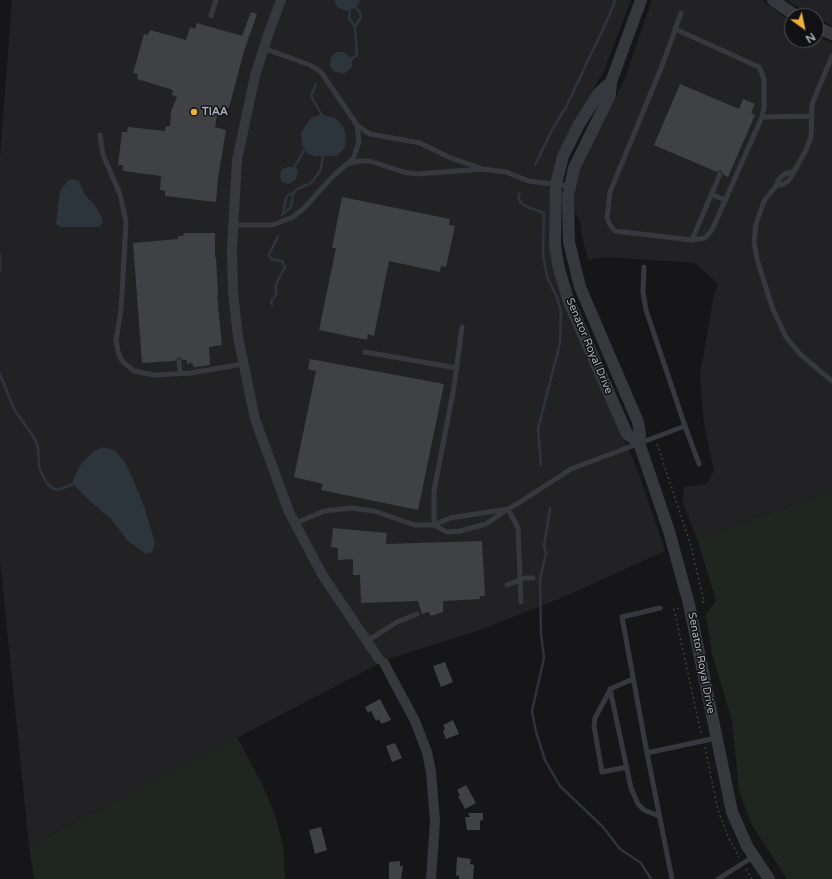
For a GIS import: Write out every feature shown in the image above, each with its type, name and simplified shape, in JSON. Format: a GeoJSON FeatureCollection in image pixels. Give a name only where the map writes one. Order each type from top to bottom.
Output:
{"type":"FeatureCollection","features":[{"type":"Feature","properties":{"kind":"street"},"geometry":{"type":"LineString","coordinates":[[281,0],[263,48],[250,94],[239,144],[232,225],[233,293],[243,364],[255,419],[262,441],[294,524],[322,576],[381,661],[415,721],[427,752],[431,772],[435,810],[431,879]]}},
{"type":"Feature","properties":{"kind":"street","name":"Senator Royal Drive"},"geometry":{"type":"LineString","coordinates":[[641,0],[611,82],[610,95],[580,154],[569,186],[567,216],[570,251],[577,278],[585,299],[638,422],[640,434],[639,443],[680,571],[732,812],[742,838],[753,857],[769,879]]}},
{"type":"Feature","properties":{"kind":"street"},"geometry":{"type":"LineString","coordinates":[[773,0],[784,8]]}},
{"type":"Feature","properties":{"kind":"street","name":"Senator Royal Drive"},"geometry":{"type":"LineString","coordinates":[[611,82],[598,94],[572,135],[563,156],[556,184],[555,241],[559,269],[569,302],[627,434],[639,443]]}},
{"type":"Feature","properties":{"kind":"lane"},"geometry":{"type":"LineString","coordinates":[[211,16],[216,0]]}},
{"type":"Feature","properties":{"kind":"lane"},"geometry":{"type":"LineString","coordinates":[[675,30],[759,67],[764,79],[764,108],[762,117],[710,233],[702,240],[619,232],[613,228],[607,218],[612,184],[643,114],[681,13]]}},
{"type":"Feature","properties":{"kind":"lane"},"geometry":{"type":"LineString","coordinates":[[232,225],[272,225],[293,217],[304,208],[352,159],[357,152],[360,135],[357,125],[331,85],[317,70],[310,65],[263,48]]}},
{"type":"Feature","properties":{"kind":"lane"},"geometry":{"type":"LineString","coordinates":[[832,56],[812,104],[812,131],[810,143],[802,159],[792,172],[785,174],[779,179],[776,186],[764,201],[757,217],[754,242],[757,259],[772,307],[786,337],[805,359],[832,381]]}},
{"type":"Feature","properties":{"kind":"lane"},"geometry":{"type":"LineString","coordinates":[[762,117],[811,116]]}},
{"type":"Feature","properties":{"kind":"lane"},"geometry":{"type":"LineString","coordinates":[[357,125],[370,134],[420,144],[451,158],[483,169]]}},
{"type":"Feature","properties":{"kind":"lane"},"geometry":{"type":"LineString","coordinates":[[100,135],[104,155],[120,194],[126,222],[121,310],[116,340],[118,352],[125,364],[140,373],[154,376],[180,374],[243,364]]}},
{"type":"Feature","properties":{"kind":"lane"},"geometry":{"type":"LineString","coordinates":[[343,167],[363,161],[375,162],[411,173],[483,169],[506,172],[530,181],[569,186]]}},
{"type":"Feature","properties":{"kind":"lane"},"geometry":{"type":"LineString","coordinates":[[692,240],[720,174]]}},
{"type":"Feature","properties":{"kind":"lane"},"geometry":{"type":"LineString","coordinates":[[712,194],[724,200]]}},
{"type":"Feature","properties":{"kind":"lane"},"geometry":{"type":"LineString","coordinates":[[644,267],[643,292],[646,310],[699,464]]}},
{"type":"Feature","properties":{"kind":"lane"},"geometry":{"type":"LineString","coordinates":[[434,525],[434,491],[457,368],[462,327]]}},
{"type":"Feature","properties":{"kind":"lane"},"geometry":{"type":"LineString","coordinates":[[365,352],[457,368]]}},
{"type":"Feature","properties":{"kind":"lane"},"geometry":{"type":"LineString","coordinates":[[179,360],[180,374]]}},
{"type":"Feature","properties":{"kind":"lane"},"geometry":{"type":"LineString","coordinates":[[434,525],[446,532],[460,531],[486,524],[571,469],[685,426]]}},
{"type":"Feature","properties":{"kind":"lane"},"geometry":{"type":"LineString","coordinates":[[294,524],[324,511],[351,508],[374,511],[415,525],[434,525],[450,518],[508,509]]}},
{"type":"Feature","properties":{"kind":"lane"},"geometry":{"type":"LineString","coordinates":[[508,509],[518,528],[521,602]]}},
{"type":"Feature","properties":{"kind":"lane"},"geometry":{"type":"LineString","coordinates":[[507,585],[520,580],[533,578]]}},
{"type":"Feature","properties":{"kind":"lane"},"geometry":{"type":"LineString","coordinates":[[660,608],[622,617],[672,879]]}},
{"type":"Feature","properties":{"kind":"lane"},"geometry":{"type":"LineString","coordinates":[[367,641],[397,622],[417,614]]}},
{"type":"Feature","properties":{"kind":"lane"},"geometry":{"type":"LineString","coordinates":[[627,767],[602,772],[594,726],[595,718],[610,689],[633,679]]}},
{"type":"Feature","properties":{"kind":"lane"},"geometry":{"type":"LineString","coordinates":[[610,689],[631,788],[638,804],[644,810],[659,816]]}},
{"type":"Feature","properties":{"kind":"lane"},"geometry":{"type":"LineString","coordinates":[[647,753],[716,738]]}},
{"type":"Feature","properties":{"kind":"lane"},"geometry":{"type":"LineString","coordinates":[[718,879],[753,857]]}},
{"type":"Feature","properties":{"kind":"path"},"geometry":{"type":"LineString","coordinates":[[657,445],[685,526],[704,602]]}},
{"type":"Feature","properties":{"kind":"path"},"geometry":{"type":"LineString","coordinates":[[674,609],[702,735]]}},
{"type":"Feature","properties":{"kind":"path"},"geometry":{"type":"LineString","coordinates":[[705,747],[718,810],[730,841],[739,858]]}},
{"type":"Feature","properties":{"kind":"path"},"geometry":{"type":"LineString","coordinates":[[747,870],[752,879]]}},
{"type":"Feature","properties":{"kind":"shaded area","name":"TIAA"},"geometry":{"type":"Polygon","coordinates":[[[12,0],[631,0],[604,71],[566,136],[555,161],[551,183],[551,245],[596,371],[639,474],[665,551],[561,598],[480,630],[388,659],[29,846],[0,560],[0,157],[12,0]]]}},
{"type":"Feature","properties":{"kind":"shaded area"},"geometry":{"type":"Polygon","coordinates":[[[334,0],[360,1],[355,8],[346,11],[337,7],[334,0]]]}},
{"type":"Feature","properties":{"kind":"shaded area"},"geometry":{"type":"Polygon","coordinates":[[[652,0],[762,0],[784,17],[784,48],[824,48],[824,40],[832,43],[832,490],[697,539],[683,503],[684,487],[706,484],[714,471],[704,424],[700,375],[713,299],[718,284],[695,263],[606,257],[588,260],[581,232],[580,219],[573,211],[576,178],[588,144],[616,97],[625,78],[652,0]]]}},
{"type":"Feature","properties":{"kind":"shaded area"},"geometry":{"type":"Polygon","coordinates":[[[787,0],[832,0],[832,26],[824,22],[824,8],[799,8],[787,0]]]}},
{"type":"Feature","properties":{"kind":"shaded area"},"geometry":{"type":"Polygon","coordinates":[[[337,52],[344,52],[352,59],[352,67],[344,74],[333,71],[330,65],[331,57],[337,52]]]}},
{"type":"Feature","properties":{"kind":"shaded area"},"geometry":{"type":"Polygon","coordinates":[[[321,114],[337,119],[344,128],[346,140],[345,147],[337,156],[314,156],[307,153],[303,147],[301,136],[302,131],[311,118],[321,114]]]}},
{"type":"Feature","properties":{"kind":"shaded area"},"geometry":{"type":"Polygon","coordinates":[[[287,167],[296,167],[298,172],[296,179],[289,184],[282,182],[280,176],[281,170],[287,167]]]}},
{"type":"Feature","properties":{"kind":"shaded area"},"geometry":{"type":"Polygon","coordinates":[[[74,179],[79,181],[85,195],[94,204],[102,218],[102,224],[99,227],[61,227],[56,224],[60,190],[69,180],[74,179]]]}},
{"type":"Feature","properties":{"kind":"shaded area"},"geometry":{"type":"Polygon","coordinates":[[[103,447],[114,450],[124,461],[130,472],[144,506],[155,543],[152,552],[146,554],[128,541],[111,519],[73,484],[73,480],[81,464],[93,452],[103,447]]]}},
{"type":"Feature","properties":{"kind":"shaded area"},"geometry":{"type":"Polygon","coordinates":[[[832,490],[832,879],[787,879],[752,825],[739,791],[732,720],[712,654],[706,615],[716,600],[697,539],[832,490]]]}},
{"type":"Feature","properties":{"kind":"shaded area"},"geometry":{"type":"Polygon","coordinates":[[[237,737],[263,786],[274,812],[283,844],[285,879],[34,879],[29,846],[237,737]]]}},
{"type":"Feature","properties":{"kind":"building","name":"TIAA"},"geometry":{"type":"Polygon","coordinates":[[[251,12],[257,14],[244,51],[229,108],[218,108],[215,127],[226,130],[218,178],[216,202],[165,196],[165,191],[160,190],[161,176],[123,171],[123,165],[118,165],[122,132],[127,132],[128,127],[165,131],[166,126],[170,126],[171,111],[177,97],[172,95],[173,90],[137,79],[138,74],[133,73],[144,34],[148,35],[150,30],[186,40],[190,27],[195,29],[197,23],[242,36],[251,12]]]}},
{"type":"Feature","properties":{"kind":"building"},"geometry":{"type":"Polygon","coordinates":[[[680,84],[739,109],[743,99],[755,104],[751,113],[755,115],[728,177],[724,175],[721,170],[717,172],[654,145],[680,84]]]}},
{"type":"Feature","properties":{"kind":"building"},"geometry":{"type":"Polygon","coordinates":[[[342,197],[450,219],[449,225],[455,226],[446,267],[441,266],[440,272],[389,261],[374,336],[368,334],[367,340],[319,330],[336,248],[332,248],[342,197]]]}},
{"type":"Feature","properties":{"kind":"building"},"geometry":{"type":"Polygon","coordinates":[[[184,233],[215,233],[217,295],[222,345],[209,347],[210,365],[194,367],[192,363],[187,364],[187,360],[183,360],[179,357],[175,361],[142,363],[133,243],[178,239],[178,236],[183,236],[184,233]]]}},
{"type":"Feature","properties":{"kind":"building"},"geometry":{"type":"Polygon","coordinates":[[[310,359],[444,384],[418,510],[321,490],[323,484],[294,477],[316,371],[308,369],[310,359]]]}},
{"type":"Feature","properties":{"kind":"building"},"geometry":{"type":"Polygon","coordinates":[[[333,528],[387,533],[386,544],[482,541],[485,596],[480,596],[480,599],[443,601],[443,612],[431,616],[429,612],[422,614],[418,601],[361,603],[360,575],[353,575],[353,559],[338,560],[338,548],[331,547],[333,528]]]}},
{"type":"Feature","properties":{"kind":"building"},"geometry":{"type":"Polygon","coordinates":[[[445,662],[453,682],[441,687],[433,666],[445,662]]]}},
{"type":"Feature","properties":{"kind":"building"},"geometry":{"type":"Polygon","coordinates":[[[380,699],[391,720],[381,724],[379,719],[376,721],[371,711],[368,713],[365,707],[380,699]]]}},
{"type":"Feature","properties":{"kind":"building"},"geometry":{"type":"Polygon","coordinates":[[[453,720],[459,734],[446,739],[443,731],[445,729],[443,725],[453,720]]]}},
{"type":"Feature","properties":{"kind":"building"},"geometry":{"type":"Polygon","coordinates":[[[395,743],[402,758],[392,762],[386,746],[395,743]]]}},
{"type":"Feature","properties":{"kind":"building"},"geometry":{"type":"Polygon","coordinates":[[[466,785],[476,803],[465,809],[458,796],[460,795],[457,790],[466,785]]]}},
{"type":"Feature","properties":{"kind":"building"},"geometry":{"type":"Polygon","coordinates":[[[468,813],[483,813],[483,820],[480,821],[480,830],[467,830],[465,817],[470,817],[468,813]]]}},
{"type":"Feature","properties":{"kind":"building"},"geometry":{"type":"Polygon","coordinates":[[[321,827],[327,850],[315,854],[309,830],[321,827]]]}},
{"type":"Feature","properties":{"kind":"building"},"geometry":{"type":"Polygon","coordinates":[[[457,857],[471,859],[470,864],[474,865],[473,879],[459,879],[459,876],[456,875],[457,857]]]}},
{"type":"Feature","properties":{"kind":"building"},"geometry":{"type":"Polygon","coordinates":[[[400,861],[400,866],[403,866],[401,879],[389,879],[389,862],[400,861]]]}},
{"type":"Feature","properties":{"kind":"waterway"},"geometry":{"type":"LineString","coordinates":[[535,165],[552,130],[566,107],[610,14],[615,0]]}},
{"type":"Feature","properties":{"kind":"waterway"},"geometry":{"type":"LineString","coordinates":[[350,60],[357,55],[355,27],[361,17],[360,12],[354,5]]}},
{"type":"Feature","properties":{"kind":"waterway"},"geometry":{"type":"LineString","coordinates":[[350,8],[349,18],[355,27]]}},
{"type":"Feature","properties":{"kind":"waterway"},"geometry":{"type":"LineString","coordinates":[[316,84],[311,96],[323,117]]}},
{"type":"Feature","properties":{"kind":"waterway"},"geometry":{"type":"LineString","coordinates":[[294,168],[306,147]]}},
{"type":"Feature","properties":{"kind":"waterway"},"geometry":{"type":"LineString","coordinates":[[282,215],[291,207],[293,194],[297,189],[311,183],[318,174],[321,169],[323,154]]}},
{"type":"Feature","properties":{"kind":"waterway"},"geometry":{"type":"LineString","coordinates":[[520,192],[518,198],[523,205],[544,213],[543,254],[547,277],[556,295],[561,311],[560,343],[538,429],[541,465]]}},
{"type":"Feature","properties":{"kind":"waterway"},"geometry":{"type":"LineString","coordinates":[[283,213],[286,198],[289,194],[294,193]]}},
{"type":"Feature","properties":{"kind":"waterway"},"geometry":{"type":"LineString","coordinates":[[272,305],[271,301],[276,295],[276,284],[285,267],[282,261],[271,259],[269,255],[278,236]]}},
{"type":"Feature","properties":{"kind":"waterway"},"geometry":{"type":"LineString","coordinates":[[0,255],[0,271]]}},
{"type":"Feature","properties":{"kind":"waterway"},"geometry":{"type":"LineString","coordinates":[[0,374],[14,409],[35,439],[38,448],[39,467],[46,482],[52,488],[58,490],[73,484]]}},
{"type":"Feature","properties":{"kind":"waterway"},"geometry":{"type":"LineString","coordinates":[[550,508],[544,546],[546,553],[540,579],[541,633],[544,658],[532,711],[536,732],[545,760],[560,786],[603,827],[620,849],[641,863],[651,879]]}},
{"type":"Feature","properties":{"kind":"place","name":"TIAA"},"geometry":{"type":"Point","coordinates":[194,112]}}]}
